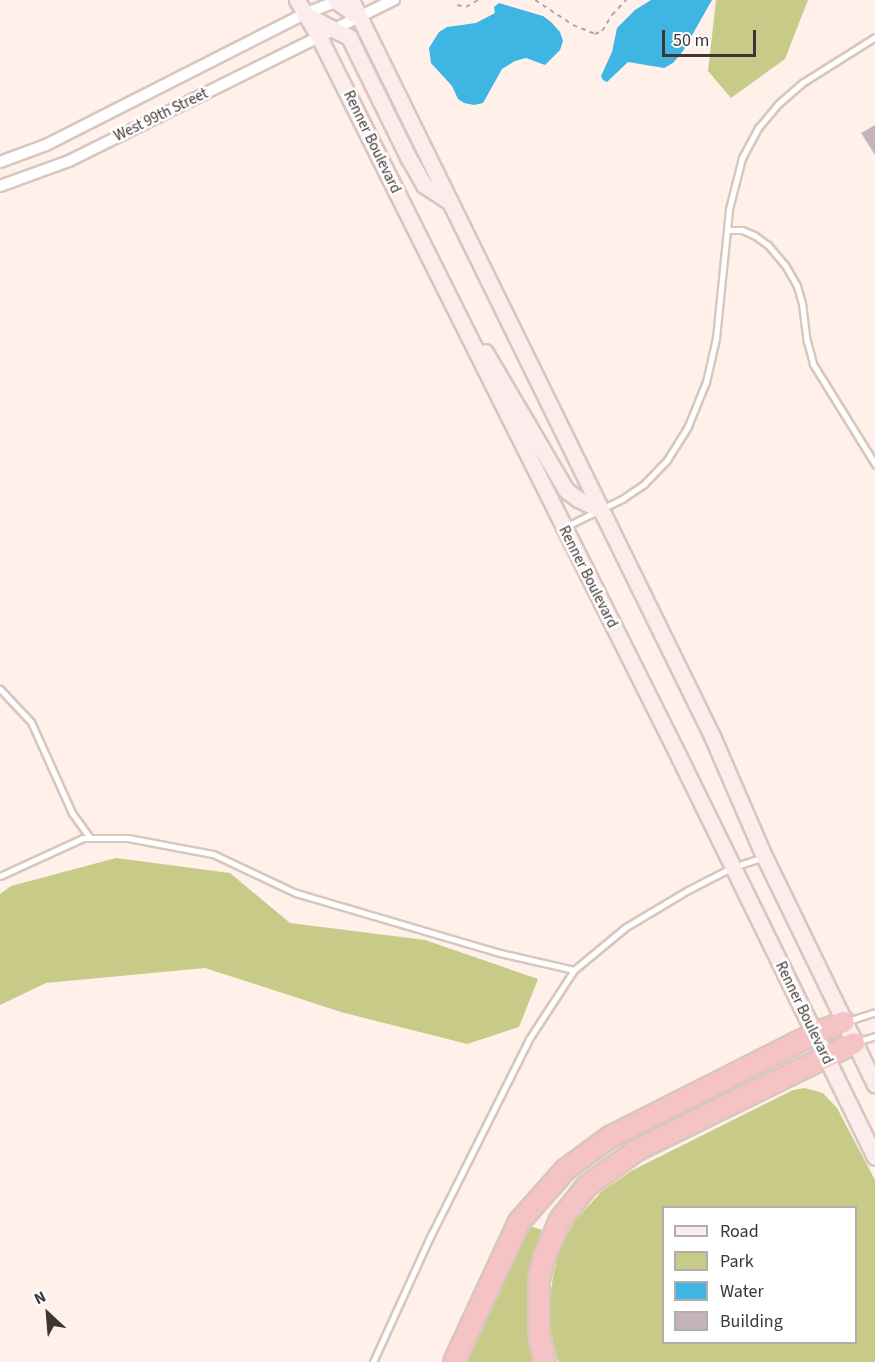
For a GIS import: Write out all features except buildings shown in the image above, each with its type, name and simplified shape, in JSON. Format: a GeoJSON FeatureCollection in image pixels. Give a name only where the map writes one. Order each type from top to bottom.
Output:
{"type":"FeatureCollection","features":[{"type":"Feature","properties":{"kind":"highway"},"geometry":{"type":"LineString","coordinates":[[454,1362],[519,1222],[565,1170],[610,1137],[814,1034],[844,1022]]}},
{"type":"Feature","properties":{"kind":"highway"},"geometry":{"type":"LineString","coordinates":[[545,1362],[539,1334],[538,1280],[551,1240],[560,1220],[573,1202],[613,1165],[637,1150],[854,1043]]}},
{"type":"Feature","properties":{"kind":"main road"},"geometry":{"type":"LineString","coordinates":[[340,0],[359,18],[712,736],[764,856],[875,1085]]}},
{"type":"Feature","properties":{"kind":"main road"},"geometry":{"type":"LineString","coordinates":[[300,7],[349,37],[424,185],[449,201]]}},
{"type":"Feature","properties":{"kind":"main road","name":"Renner Boulevard"},"geometry":{"type":"LineString","coordinates":[[300,7],[320,37],[875,1157]]}},
{"type":"Feature","properties":{"kind":"main road"},"geometry":{"type":"LineString","coordinates":[[449,297],[496,368],[566,489],[578,499],[601,510]]}},
{"type":"Feature","properties":{"kind":"street","name":"West 99th Street"},"geometry":{"type":"LineString","coordinates":[[0,162],[60,138],[300,7],[340,0]]}},
{"type":"Feature","properties":{"kind":"street","name":"West 99th Street"},"geometry":{"type":"LineString","coordinates":[[0,186],[69,161],[394,0]]}},
{"type":"Feature","properties":{"kind":"lane"},"geometry":{"type":"LineString","coordinates":[[563,528],[601,510],[644,484],[667,460],[688,426],[706,382],[716,338],[733,186],[742,158],[758,128],[778,104],[802,83],[875,37]]}},
{"type":"Feature","properties":{"kind":"lane"},"geometry":{"type":"LineString","coordinates":[[727,230],[742,230],[754,234],[768,245],[785,265],[799,294],[813,364],[875,464]]}},
{"type":"Feature","properties":{"kind":"lane"},"geometry":{"type":"LineString","coordinates":[[0,689],[32,722],[72,813],[90,838]]}},
{"type":"Feature","properties":{"kind":"lane"},"geometry":{"type":"LineString","coordinates":[[0,876],[83,838],[128,838],[213,854],[296,893],[500,953],[574,970]]}},
{"type":"Feature","properties":{"kind":"lane"},"geometry":{"type":"LineString","coordinates":[[373,1362],[431,1235],[529,1039],[574,970],[626,927],[733,867],[764,856]]}},
{"type":"Feature","properties":{"kind":"lane"},"geometry":{"type":"LineString","coordinates":[[844,1022],[875,1012]]}},
{"type":"Feature","properties":{"kind":"lane"},"geometry":{"type":"LineString","coordinates":[[854,1043],[875,1036]]}},
{"type":"Feature","properties":{"kind":"path"},"geometry":{"type":"LineString","coordinates":[[457,5],[466,7],[478,0]]}},
{"type":"Feature","properties":{"kind":"path"},"geometry":{"type":"LineString","coordinates":[[535,0],[573,26],[596,34],[602,31],[612,15],[626,0]]}},
{"type":"Feature","properties":{"kind":"green space"},"geometry":{"type":"Polygon","coordinates":[[[716,0],[808,0],[785,59],[731,98],[708,71],[716,0]]]}},
{"type":"Feature","properties":{"kind":"green space"},"geometry":{"type":"Polygon","coordinates":[[[116,858],[230,873],[290,923],[425,940],[538,979],[519,1027],[467,1044],[341,1012],[205,968],[46,983],[0,1005],[0,894],[11,886],[116,858]]]}},
{"type":"Feature","properties":{"kind":"green space"},"geometry":{"type":"Polygon","coordinates":[[[805,1088],[823,1093],[837,1108],[875,1180],[875,1362],[558,1362],[551,1332],[549,1306],[559,1250],[574,1222],[601,1192],[631,1171],[793,1090],[805,1088]]]}},
{"type":"Feature","properties":{"kind":"green space"},"geometry":{"type":"Polygon","coordinates":[[[524,1224],[542,1230],[531,1268],[527,1296],[530,1335],[537,1362],[458,1362],[524,1224]]]}},
{"type":"Feature","properties":{"kind":"water"},"geometry":{"type":"Polygon","coordinates":[[[651,0],[712,0],[683,51],[673,63],[664,68],[628,62],[607,82],[603,80],[601,76],[612,52],[617,28],[635,10],[651,0]]]}},
{"type":"Feature","properties":{"kind":"water"},"geometry":{"type":"Polygon","coordinates":[[[499,3],[543,16],[551,22],[560,32],[563,41],[560,50],[545,65],[526,58],[515,61],[502,69],[483,103],[474,105],[464,103],[458,99],[452,86],[431,63],[429,48],[439,32],[447,27],[476,23],[495,13],[494,7],[499,3]]]}}]}
